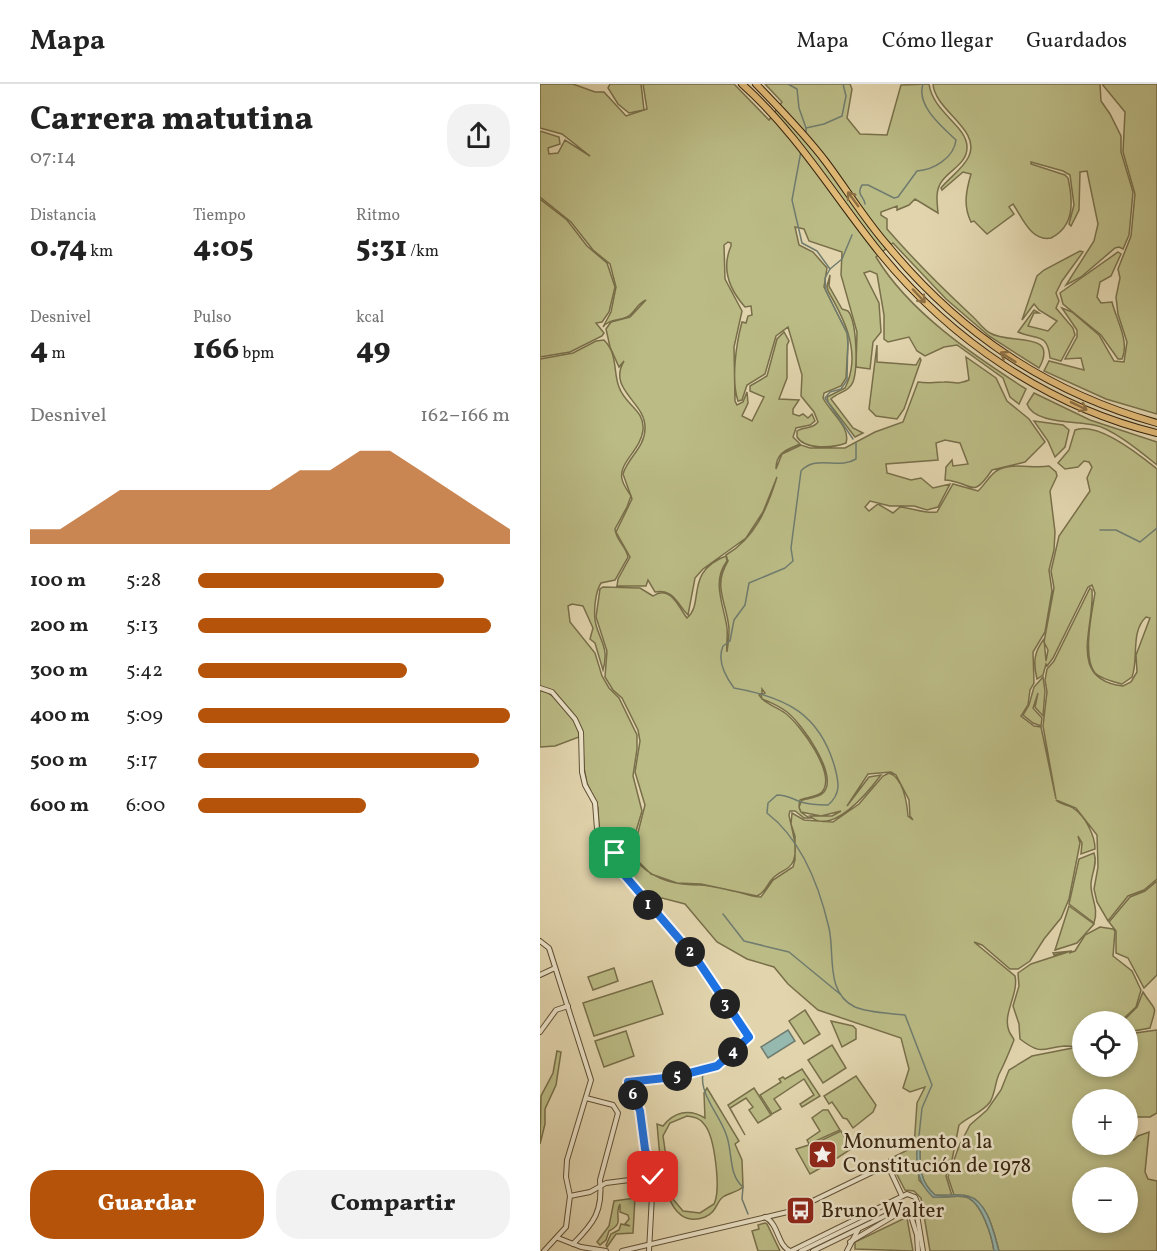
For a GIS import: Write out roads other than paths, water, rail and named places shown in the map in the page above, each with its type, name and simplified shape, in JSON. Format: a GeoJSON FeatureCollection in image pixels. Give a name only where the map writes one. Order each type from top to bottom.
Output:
{"type":"FeatureCollection","features":[{"type":"Feature","properties":{"kind":"highway"},"geometry":{"type":"LineString","coordinates":[[742,84],[773,115],[810,159],[880,253],[922,300],[976,346],[1008,369],[1087,411],[1157,433]]}},
{"type":"Feature","properties":{"kind":"highway"},"geometry":{"type":"LineString","coordinates":[[756,84],[825,160],[888,246],[953,315],[1014,361],[1089,400],[1157,423]]}},
{"type":"Feature","properties":{"kind":"street"},"geometry":{"type":"LineString","coordinates":[[540,688],[552,692],[575,719],[581,732],[582,772],[585,785],[595,803],[597,829],[615,853],[621,871],[698,961],[749,1037],[717,1066],[674,1077],[628,1082],[640,1111],[645,1149],[653,1177],[650,1248]]}},
{"type":"Feature","properties":{"kind":"street"},"geometry":{"type":"LineString","coordinates":[[540,941],[549,948],[591,1076],[567,1160],[566,1177],[570,1196],[566,1227],[544,1251]]}},
{"type":"Feature","properties":{"kind":"street"},"geometry":{"type":"LineString","coordinates":[[540,975],[555,968]]}},
{"type":"Feature","properties":{"kind":"street"},"geometry":{"type":"LineString","coordinates":[[540,1032],[556,1011],[568,1006]]}},
{"type":"Feature","properties":{"kind":"street"},"geometry":{"type":"LineString","coordinates":[[573,1245],[595,1219],[600,1184],[618,1113],[616,1106],[586,1098]]}},
{"type":"Feature","properties":{"kind":"street"},"geometry":{"type":"LineString","coordinates":[[622,1251],[650,1248],[764,1216],[792,1211],[885,1166],[889,1168],[901,1196],[900,1208]]}},
{"type":"Feature","properties":{"kind":"street"},"geometry":{"type":"LineString","coordinates":[[570,1196],[590,1192],[600,1184],[653,1177]]}},
{"type":"Feature","properties":{"kind":"street"},"geometry":{"type":"LineString","coordinates":[[764,1216],[772,1221],[785,1249],[791,1251],[901,1196],[910,1194],[917,1202],[916,1209],[923,1251]]}},
{"type":"Feature","properties":{"kind":"street"},"geometry":{"type":"LineString","coordinates":[[900,1208],[910,1213],[918,1251]]}},
{"type":"Feature","properties":{"kind":"street"},"geometry":{"type":"LineString","coordinates":[[813,1251],[900,1208]]}},
{"type":"Feature","properties":{"kind":"street"},"geometry":{"type":"LineString","coordinates":[[850,1242],[900,1208]]}},
{"type":"Feature","properties":{"kind":"street"},"geometry":{"type":"LineString","coordinates":[[801,1251],[900,1208]]}},
{"type":"Feature","properties":{"kind":"street"},"geometry":{"type":"LineString","coordinates":[[910,1213],[916,1209]]}},
{"type":"Feature","properties":{"kind":"street"},"geometry":{"type":"LineString","coordinates":[[772,1221],[776,1215]]}},
{"type":"Feature","properties":{"kind":"street"},"geometry":{"type":"LineString","coordinates":[[848,1251],[850,1242],[861,1228]]}},
{"type":"Feature","properties":{"kind":"street"},"geometry":{"type":"LineString","coordinates":[[557,1237],[573,1245],[606,1251]]}},
{"type":"Feature","properties":{"kind":"water"},"geometry":{"type":"Polygon","coordinates":[[[788,1030],[795,1041],[768,1058],[761,1047],[788,1030]]]}},
{"type":"Feature","properties":{"kind":"water"},"geometry":{"type":"Polygon","coordinates":[[[917,1146],[920,1146],[923,1179],[930,1190],[935,1195],[968,1196],[981,1204],[989,1219],[999,1251],[994,1251],[985,1221],[972,1200],[962,1196],[933,1197],[924,1186],[919,1174],[917,1146]]]}},
{"type":"Feature","properties":{"kind":"waterway"},"geometry":{"type":"LineString","coordinates":[[788,84],[797,89],[799,108],[806,128]]}},
{"type":"Feature","properties":{"kind":"waterway"},"geometry":{"type":"LineString","coordinates":[[806,132],[806,128],[824,124],[842,116],[846,96],[843,84]]}},
{"type":"Feature","properties":{"kind":"waterway"},"geometry":{"type":"LineString","coordinates":[[865,204],[860,193],[862,185],[868,185],[894,198],[898,197],[917,171],[942,162],[954,146],[956,140],[937,122],[926,107],[923,100],[923,84]]}},
{"type":"Feature","properties":{"kind":"waterway"},"geometry":{"type":"LineString","coordinates":[[801,151],[792,200],[802,243],[817,251],[830,269],[825,278],[826,291],[848,335],[847,380],[841,389],[830,392],[825,398],[853,439]]}},
{"type":"Feature","properties":{"kind":"waterway"},"geometry":{"type":"LineString","coordinates":[[830,269],[842,259],[852,235]]}},
{"type":"Feature","properties":{"kind":"waterway"},"geometry":{"type":"LineString","coordinates":[[856,443],[856,459],[842,463],[814,464],[801,471],[791,548],[793,561],[785,568],[749,583],[745,605],[734,620],[730,641],[723,646],[721,651],[721,662],[734,688],[770,697],[798,711],[810,721],[828,749],[838,783],[837,792],[832,801],[828,805],[811,804],[777,795],[768,803],[767,813],[790,836],[814,880],[829,928],[833,972],[839,992],[855,1007],[873,1012],[905,1015],[932,1085],[922,1108],[918,1145]]}},
{"type":"Feature","properties":{"kind":"waterway"},"geometry":{"type":"LineString","coordinates":[[1100,530],[1116,530],[1140,542],[1157,528]]}},
{"type":"Feature","properties":{"kind":"waterway"},"geometry":{"type":"LineString","coordinates":[[723,914],[744,941],[789,952],[840,994]]}},
{"type":"Feature","properties":{"kind":"waterway"},"geometry":{"type":"LineString","coordinates":[[703,1073],[704,1089],[726,1134],[733,1169],[738,1182],[743,1187],[742,1199],[748,1214]]}},
{"type":"Feature","properties":{"kind":"place","name":"Monumento a la Constitución de 1978"},"geometry":{"type":"Point","coordinates":[822,1154]}},
{"type":"Feature","properties":{"kind":"place","name":"Bruno Walter"},"geometry":{"type":"Point","coordinates":[800,1211]}}]}
